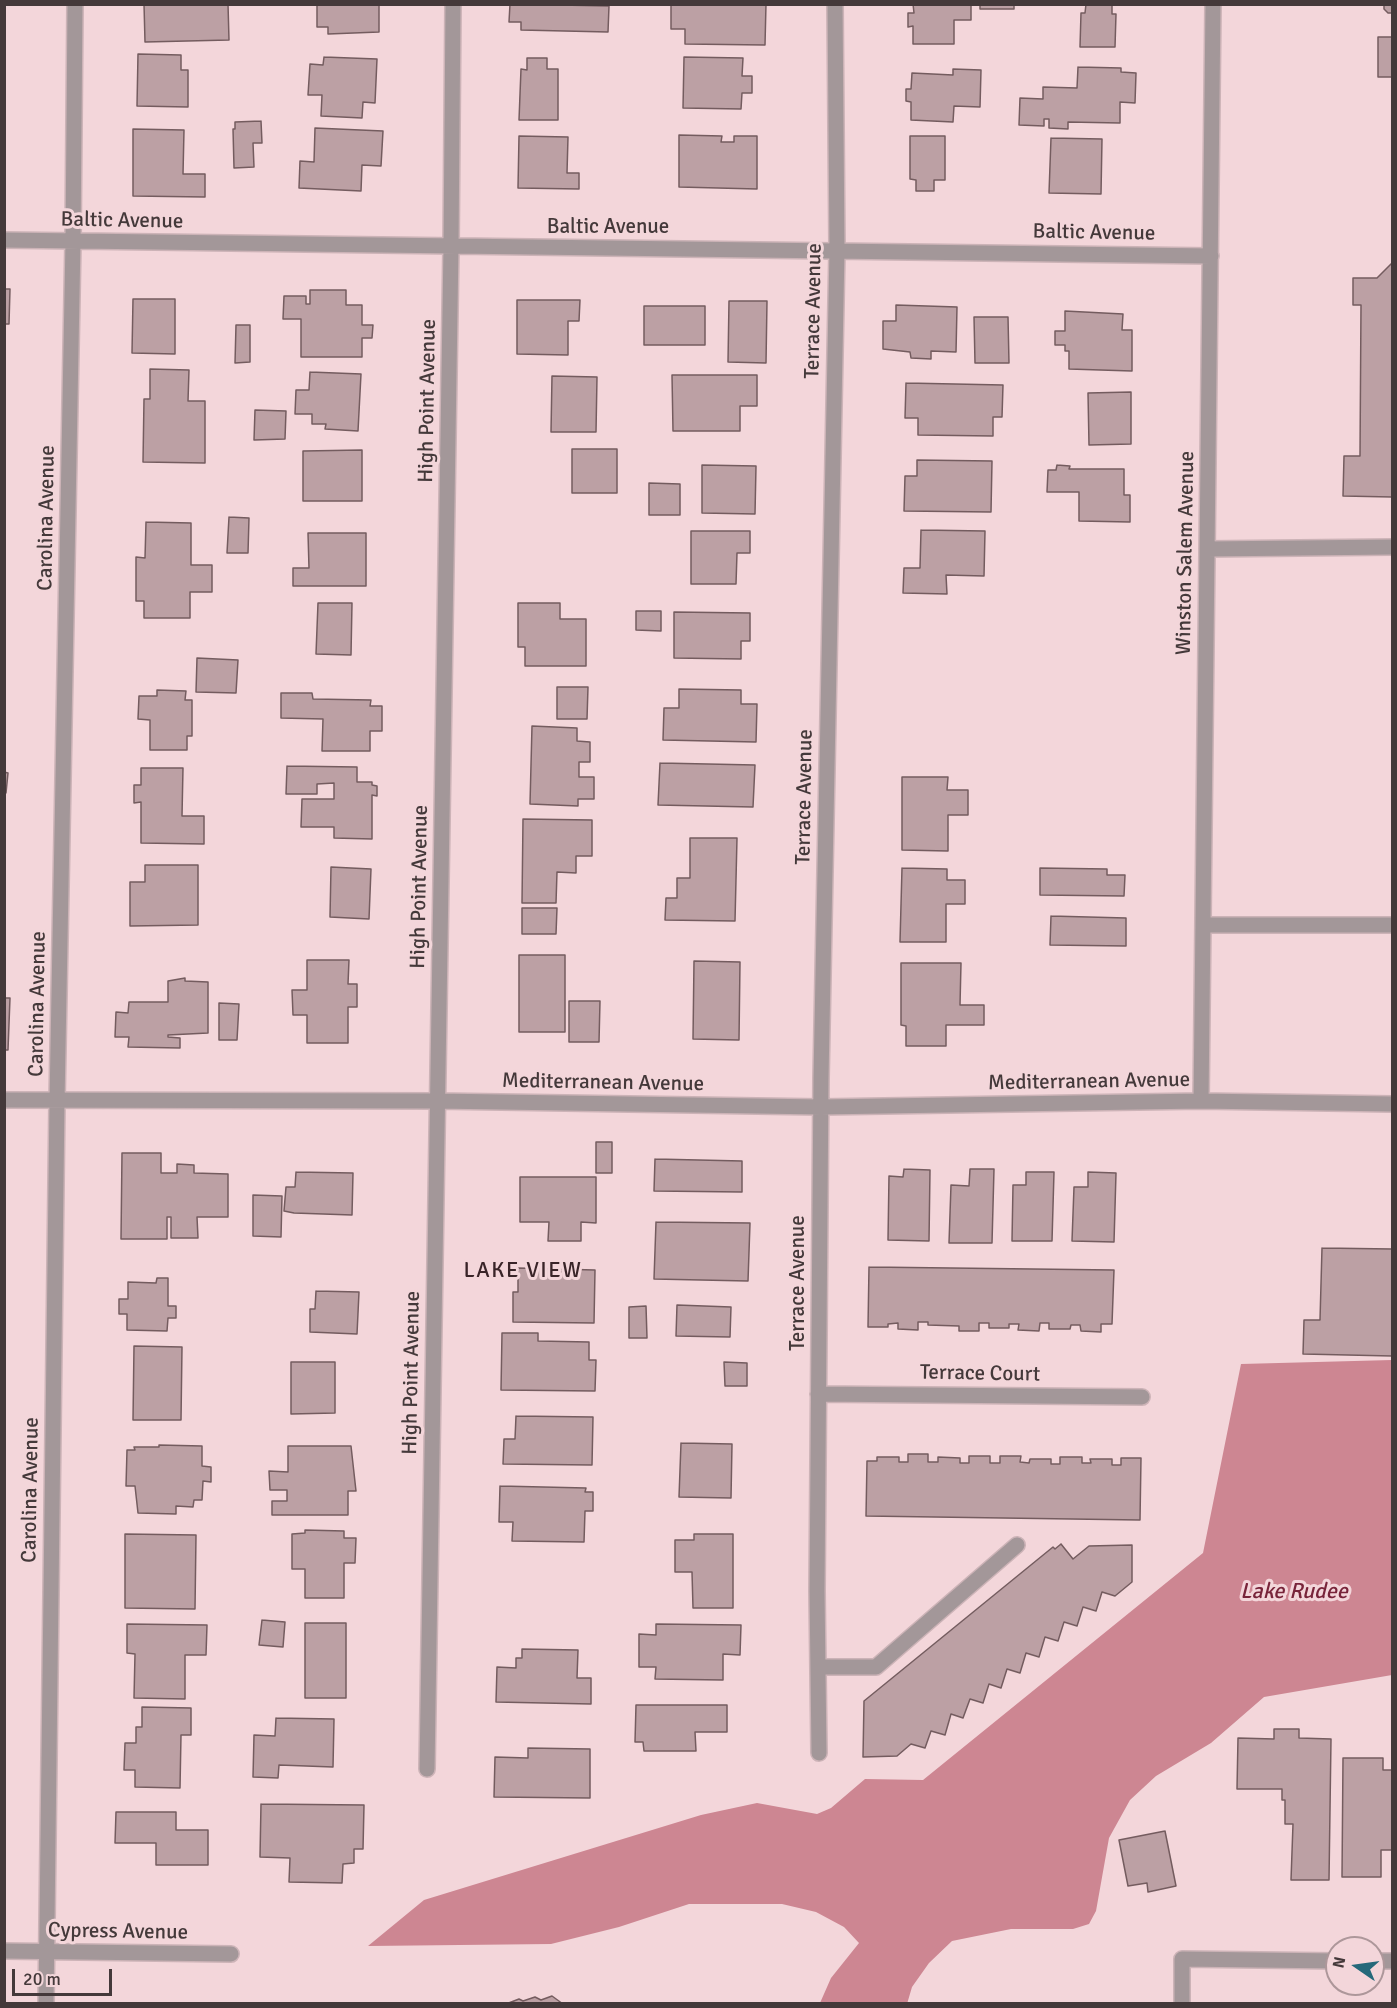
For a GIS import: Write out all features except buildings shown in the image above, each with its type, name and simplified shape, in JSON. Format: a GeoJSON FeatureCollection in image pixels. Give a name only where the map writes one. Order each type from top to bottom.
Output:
{"type":"FeatureCollection","features":[{"type":"Feature","properties":{"kind":"street","name":"Carolina Avenue"},"geometry":{"type":"LineString","coordinates":[[46,2004],[57,1101],[74,241],[75,4]]}},
{"type":"Feature","properties":{"kind":"street","name":"High Point Avenue"},"geometry":{"type":"LineString","coordinates":[[427,1769],[453,4]]}},
{"type":"Feature","properties":{"kind":"street","name":"Terrace Avenue"},"geometry":{"type":"LineString","coordinates":[[818,1667],[821,1107],[837,250],[835,4]]}},
{"type":"Feature","properties":{"kind":"street","name":"Winston Salem Avenue"},"geometry":{"type":"LineString","coordinates":[[1201,1101],[1213,4]]}},
{"type":"Feature","properties":{"kind":"street","name":"Baltic Avenue"},"geometry":{"type":"LineString","coordinates":[[4,240],[1211,256]]}},
{"type":"Feature","properties":{"kind":"street"},"geometry":{"type":"LineString","coordinates":[[1207,549],[1392,547]]}},
{"type":"Feature","properties":{"kind":"street"},"geometry":{"type":"LineString","coordinates":[[1203,925],[1392,925]]}},
{"type":"Feature","properties":{"kind":"street","name":"Mediterranean Avenue"},"geometry":{"type":"LineString","coordinates":[[4,1100],[437,1101],[821,1107],[1201,1101],[1392,1104]]}},
{"type":"Feature","properties":{"kind":"street","name":"Terrace Court"},"geometry":{"type":"LineString","coordinates":[[818,1394],[1142,1397]]}},
{"type":"Feature","properties":{"kind":"street"},"geometry":{"type":"LineString","coordinates":[[819,1753],[818,1667],[876,1667],[1017,1545]]}},
{"type":"Feature","properties":{"kind":"street","name":"Cypress Avenue"},"geometry":{"type":"LineString","coordinates":[[4,1951],[231,1954]]}},
{"type":"Feature","properties":{"kind":"street"},"geometry":{"type":"LineString","coordinates":[[1182,2004],[1182,1959],[1325,1961]]}},
{"type":"Feature","properties":{"kind":"water","name":"Lake Rudee"},"geometry":{"type":"Polygon","coordinates":[[[1392,1360],[1392,1675],[1264,1697],[1211,1743],[1156,1776],[1130,1800],[1109,1838],[1096,1911],[1089,1924],[1073,1929],[1011,1929],[952,1941],[929,1963],[912,1987],[907,2004],[820,2003],[831,1978],[859,1943],[844,1927],[816,1912],[782,1904],[689,1904],[619,1927],[551,1944],[368,1946],[424,1900],[701,1815],[757,1803],[817,1814],[831,1808],[865,1779],[923,1780],[1203,1553],[1241,1364],[1392,1360]]]}},
{"type":"Feature","properties":{"kind":"district","name":"LAKE VIEW"},"geometry":{"type":"Point","coordinates":[523,1271]}}]}
